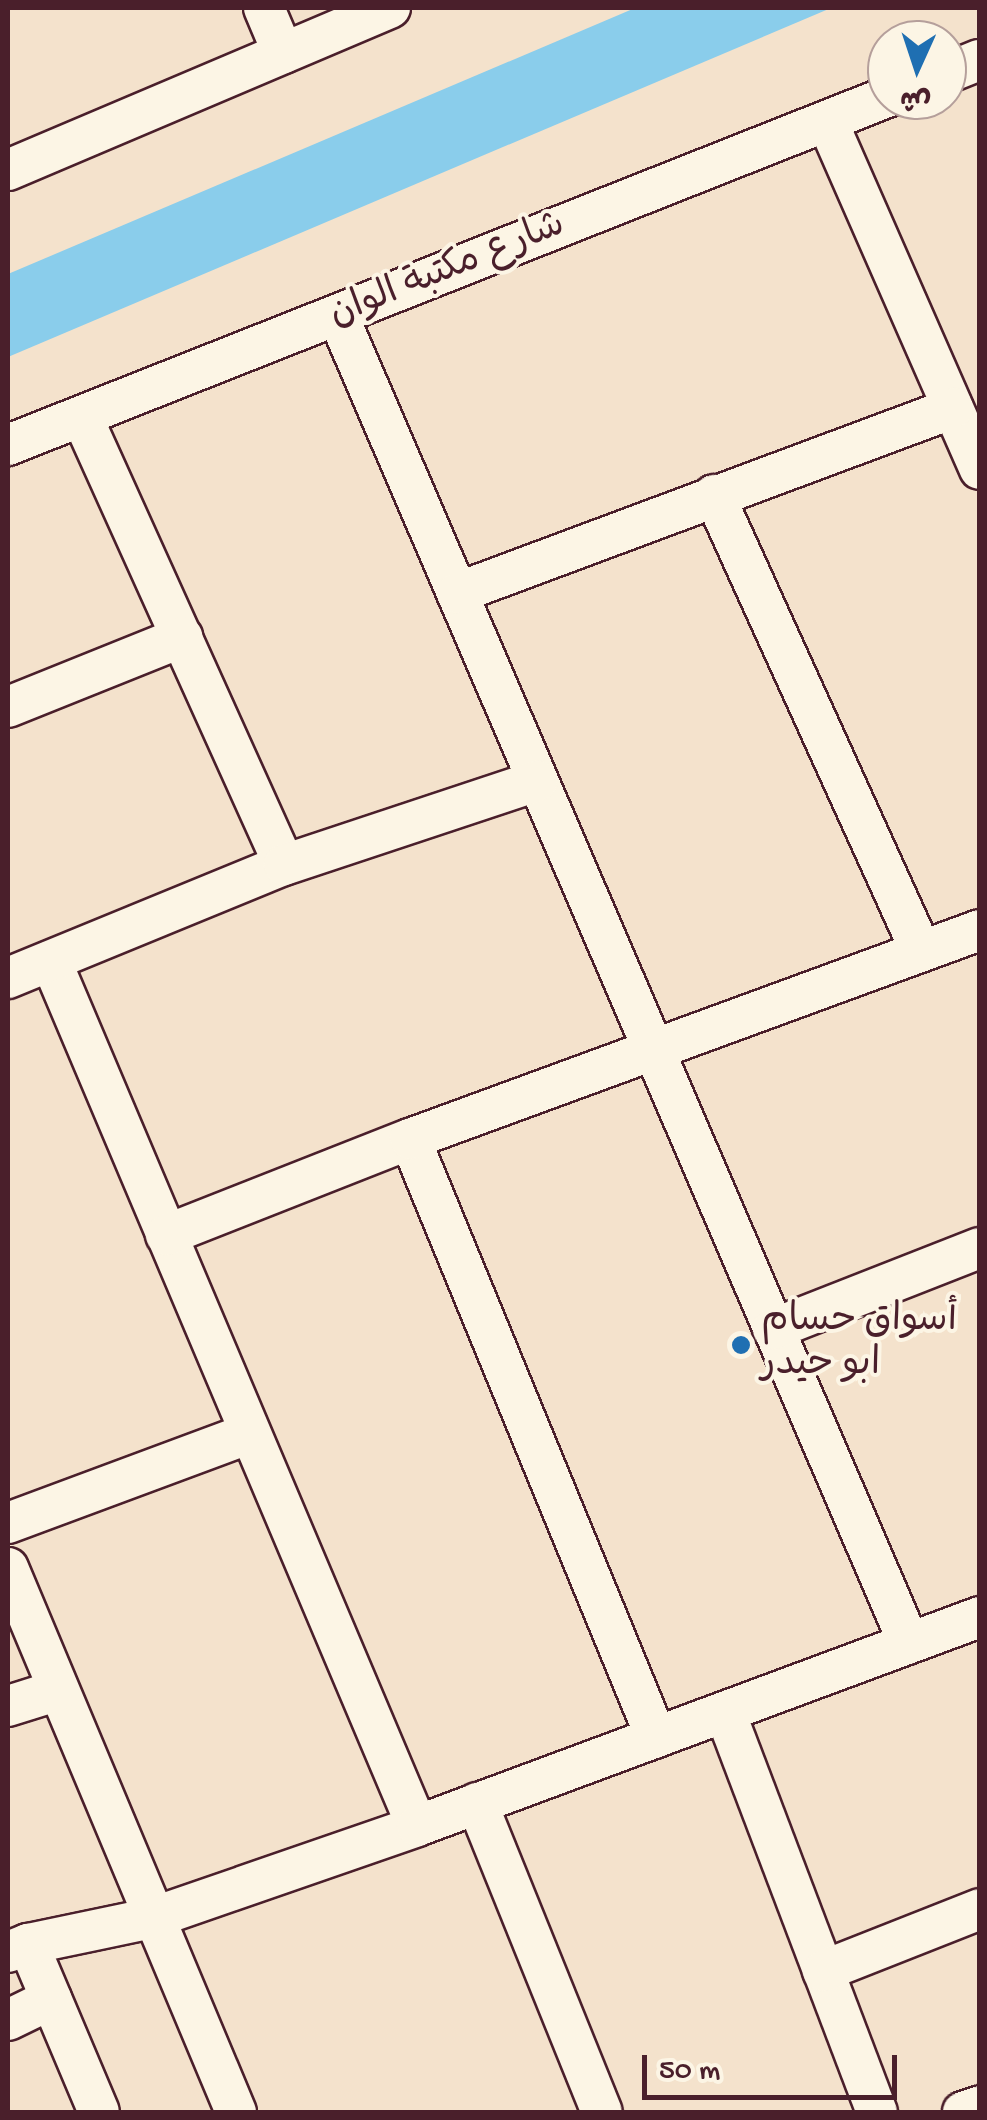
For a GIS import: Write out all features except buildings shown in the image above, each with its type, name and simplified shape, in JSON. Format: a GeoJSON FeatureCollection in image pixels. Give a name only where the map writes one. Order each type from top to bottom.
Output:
{"type":"FeatureCollection","features":[{"type":"Feature","properties":{"kind":"street"},"geometry":{"type":"LineString","coordinates":[[264,8],[283,53]]}},
{"type":"Feature","properties":{"kind":"street"},"geometry":{"type":"LineString","coordinates":[[8,170],[390,8]]}},
{"type":"Feature","properties":{"kind":"street","name":"شارع مكتبة الوان"},"geometry":{"type":"LineString","coordinates":[[8,444],[867,105]]}},
{"type":"Feature","properties":{"kind":"street"},"geometry":{"type":"LineString","coordinates":[[827,121],[980,469]]}},
{"type":"Feature","properties":{"kind":"street"},"geometry":{"type":"LineString","coordinates":[[338,316],[909,1643]]}},
{"type":"Feature","properties":{"kind":"street"},"geometry":{"type":"LineString","coordinates":[[457,593],[953,408]]}},
{"type":"Feature","properties":{"kind":"street"},"geometry":{"type":"LineString","coordinates":[[82,417],[284,865]]}},
{"type":"Feature","properties":{"kind":"street"},"geometry":{"type":"LineString","coordinates":[[714,494],[921,951]]}},
{"type":"Feature","properties":{"kind":"street"},"geometry":{"type":"LineString","coordinates":[[8,707],[182,637]]}},
{"type":"Feature","properties":{"kind":"street"},"geometry":{"type":"LineString","coordinates":[[8,978],[284,865],[537,780]]}},
{"type":"Feature","properties":{"kind":"street"},"geometry":{"type":"LineString","coordinates":[[166,1235],[410,1139],[980,930]]}},
{"type":"Feature","properties":{"kind":"street"},"geometry":{"type":"LineString","coordinates":[[51,961],[417,1826]]}},
{"type":"Feature","properties":{"kind":"street"},"geometry":{"type":"LineString","coordinates":[[410,1139],[656,1737]]}},
{"type":"Feature","properties":{"kind":"street"},"geometry":{"type":"LineString","coordinates":[[773,1330],[980,1248]]}},
{"type":"Feature","properties":{"kind":"street"},"geometry":{"type":"LineString","coordinates":[[8,1523],[250,1433]]}},
{"type":"Feature","properties":{"kind":"street"},"geometry":{"type":"LineString","coordinates":[[8,1568],[236,2112]]}},
{"type":"Feature","properties":{"kind":"street"},"geometry":{"type":"LineString","coordinates":[[100,2112],[51,1998],[18,1948],[152,1918],[417,1826],[980,1617]]}},
{"type":"Feature","properties":{"kind":"street"},"geometry":{"type":"LineString","coordinates":[[8,1706],[58,1690]]}},
{"type":"Feature","properties":{"kind":"street"},"geometry":{"type":"LineString","coordinates":[[725,1712],[877,2112]]}},
{"type":"Feature","properties":{"kind":"street"},"geometry":{"type":"LineString","coordinates":[[477,1804],[602,2112]]}},
{"type":"Feature","properties":{"kind":"street"},"geometry":{"type":"LineString","coordinates":[[823,1970],[980,1908]]}},
{"type":"Feature","properties":{"kind":"street"},"geometry":{"type":"LineString","coordinates":[[8,2020],[51,1998]]}},
{"type":"Feature","properties":{"kind":"street"},"geometry":{"type":"LineString","coordinates":[[963,2112],[980,2106]]}},
{"type":"Feature","properties":{"kind":"water"},"geometry":{"type":"Polygon","coordinates":[[[635,8],[831,8],[8,357],[8,274],[635,8]]]}},
{"type":"Feature","properties":{"kind":"place","name":"أسواق حسام ابو حيدر"},"geometry":{"type":"Point","coordinates":[741,1345]}}]}
